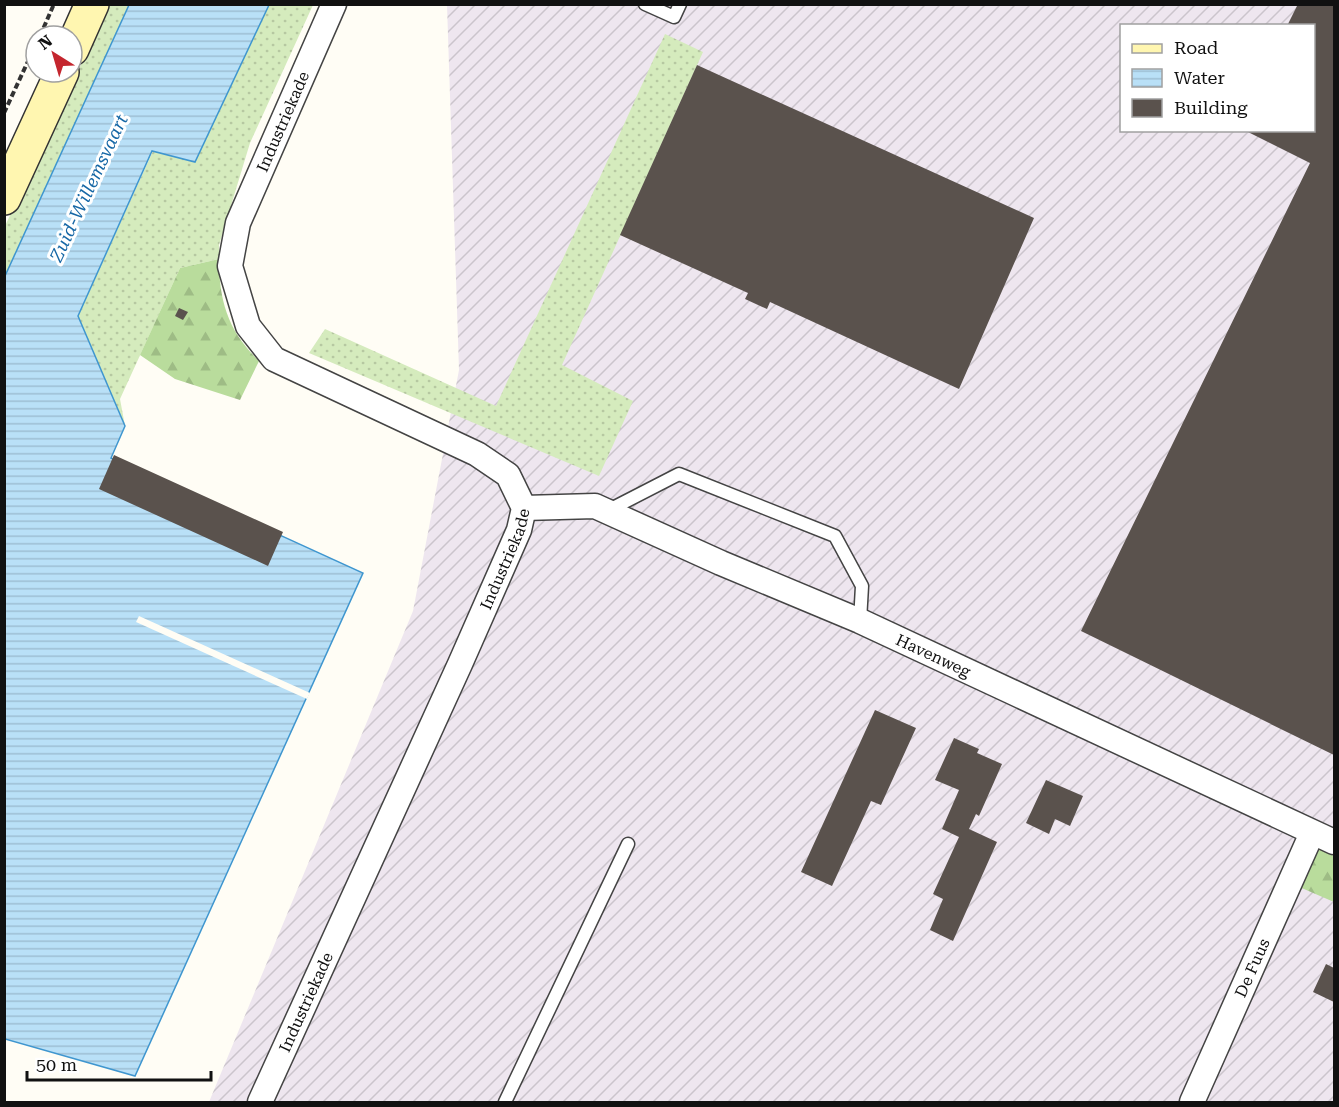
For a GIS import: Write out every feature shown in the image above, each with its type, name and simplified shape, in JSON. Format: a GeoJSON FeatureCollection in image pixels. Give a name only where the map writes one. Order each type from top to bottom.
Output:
{"type":"FeatureCollection","features":[{"type":"Feature","properties":{"kind":"main road"},"geometry":{"type":"LineString","coordinates":[[83,24],[92,4]]}},
{"type":"Feature","properties":{"kind":"main road"},"geometry":{"type":"LineString","coordinates":[[4,198],[56,84]]}},
{"type":"Feature","properties":{"kind":"street","name":"Industriekade"},"geometry":{"type":"LineString","coordinates":[[260,1102],[465,654],[519,530],[524,508],[508,475],[477,454],[274,359],[248,326],[230,266],[238,223],[334,4]]}},
{"type":"Feature","properties":{"kind":"street","name":"Havenweg"},"geometry":{"type":"LineString","coordinates":[[524,508],[595,506],[721,563],[860,621],[1335,842]]}},
{"type":"Feature","properties":{"kind":"street","name":"De Fuus"},"geometry":{"type":"LineString","coordinates":[[1192,1102],[1312,833]]}},
{"type":"Feature","properties":{"kind":"lane"},"geometry":{"type":"LineString","coordinates":[[645,4],[674,17],[680,4]]}},
{"type":"Feature","properties":{"kind":"lane"},"geometry":{"type":"LineString","coordinates":[[607,511],[679,474],[835,536],[862,586],[860,621]]}},
{"type":"Feature","properties":{"kind":"lane"},"geometry":{"type":"LineString","coordinates":[[505,1102],[628,844]]}},
{"type":"Feature","properties":{"kind":"path"},"geometry":{"type":"LineString","coordinates":[[45,24],[54,4]]}},
{"type":"Feature","properties":{"kind":"path"},"geometry":{"type":"LineString","coordinates":[[4,113],[24,70]]}},
{"type":"Feature","properties":{"kind":"shaded area"},"geometry":{"type":"Polygon","coordinates":[[[447,5],[1334,5],[1334,1102],[209,1102],[413,611],[459,370],[447,5]]]}},
{"type":"Feature","properties":{"kind":"green space"},"geometry":{"type":"Polygon","coordinates":[[[109,5],[129,5],[5,276],[5,226],[72,84],[84,84],[84,58],[109,5]]]}},
{"type":"Feature","properties":{"kind":"green space"},"geometry":{"type":"Polygon","coordinates":[[[269,5],[313,5],[250,143],[219,245],[219,259],[180,268],[120,399],[125,426],[78,316],[153,151],[195,162],[269,5]]]}},
{"type":"Feature","properties":{"kind":"green space"},"geometry":{"type":"Polygon","coordinates":[[[665,34],[703,52],[562,365],[633,401],[599,476],[309,353],[325,329],[496,406],[665,34]]]}},
{"type":"Feature","properties":{"kind":"green space"},"geometry":{"type":"Polygon","coordinates":[[[219,259],[223,302],[227,314],[248,350],[259,361],[240,400],[175,379],[140,355],[180,268],[219,259]]]}},
{"type":"Feature","properties":{"kind":"green space"},"geometry":{"type":"Polygon","coordinates":[[[1315,847],[1334,856],[1334,902],[1297,886],[1315,847]]]}},
{"type":"Feature","properties":{"kind":"water","name":"Zuid-Willemsvaart"},"geometry":{"type":"Polygon","coordinates":[[[129,5],[269,5],[195,162],[152,151],[78,316],[125,426],[111,458],[363,573],[135,1076],[5,1039],[5,276],[129,5]]]}},
{"type":"Feature","properties":{"kind":"pier"},"geometry":{"type":"Polygon","coordinates":[[[139,616],[310,693],[307,699],[136,622],[139,616]]]}},
{"type":"Feature","properties":{"kind":"building"},"geometry":{"type":"Polygon","coordinates":[[[1298,4],[1334,6],[1334,755],[1081,631],[1310,163],[1248,132],[1315,132],[1315,24],[1288,24],[1298,4]]]}},
{"type":"Feature","properties":{"kind":"building"},"geometry":{"type":"Polygon","coordinates":[[[697,65],[1034,218],[959,389],[770,302],[767,309],[745,299],[748,293],[620,235],[697,65]]]}},
{"type":"Feature","properties":{"kind":"building"},"geometry":{"type":"Polygon","coordinates":[[[179,308],[188,312],[183,320],[175,316],[179,308]]]}},
{"type":"Feature","properties":{"kind":"building"},"geometry":{"type":"Polygon","coordinates":[[[114,455],[283,532],[268,566],[99,489],[114,455]]]}},
{"type":"Feature","properties":{"kind":"building"},"geometry":{"type":"Polygon","coordinates":[[[875,710],[916,728],[881,805],[871,801],[832,886],[801,872],[875,710]]]}},
{"type":"Feature","properties":{"kind":"building"},"geometry":{"type":"Polygon","coordinates":[[[954,738],[979,749],[977,753],[1002,764],[979,816],[976,814],[969,829],[997,842],[953,941],[930,930],[943,899],[933,894],[959,837],[942,829],[959,790],[935,780],[954,738]]]}},
{"type":"Feature","properties":{"kind":"building"},"geometry":{"type":"Polygon","coordinates":[[[1046,780],[1083,796],[1070,826],[1055,819],[1049,834],[1026,823],[1046,780]]]}},
{"type":"Feature","properties":{"kind":"building"},"geometry":{"type":"Polygon","coordinates":[[[1326,964],[1334,968],[1334,1002],[1313,992],[1326,964]]]}}]}
